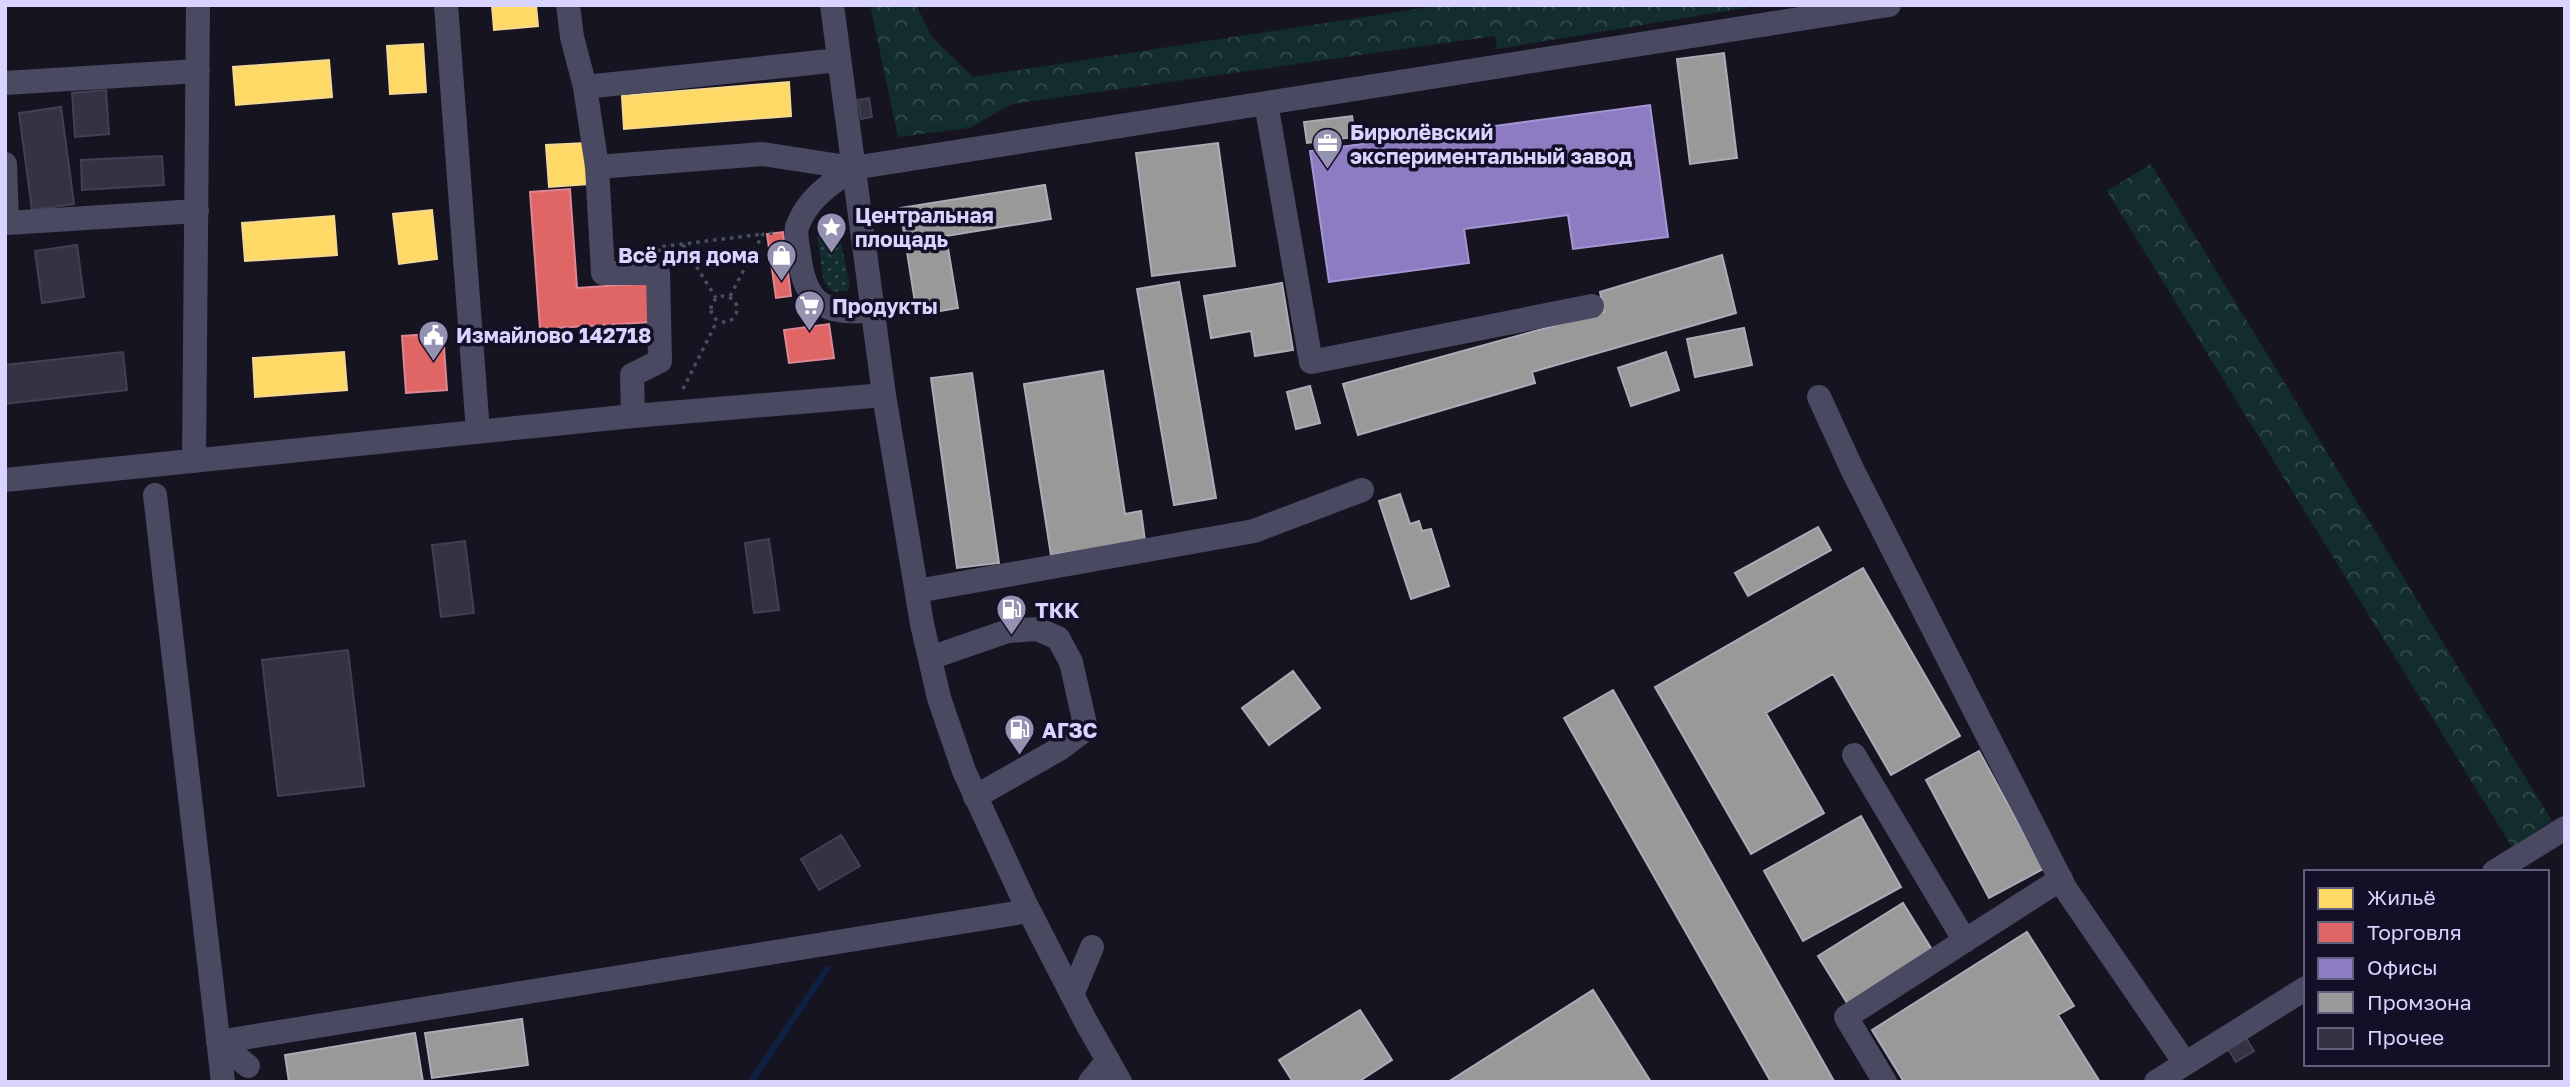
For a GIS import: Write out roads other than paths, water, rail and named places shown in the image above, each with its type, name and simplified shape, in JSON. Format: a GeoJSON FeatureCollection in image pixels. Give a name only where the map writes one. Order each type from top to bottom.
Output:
{"type":"FeatureCollection","features":[{"type":"Feature","properties":{"kind":"street"},"geometry":{"type":"LineString","coordinates":[[194,461],[198,5]]}},
{"type":"Feature","properties":{"kind":"street"},"geometry":{"type":"LineString","coordinates":[[446,5],[478,432]]}},
{"type":"Feature","properties":{"kind":"street"},"geometry":{"type":"LineString","coordinates":[[568,5],[572,37],[585,88],[597,167],[603,273],[659,272],[660,361],[632,375],[633,416]]}},
{"type":"Feature","properties":{"kind":"street"},"geometry":{"type":"LineString","coordinates":[[832,5],[884,395],[930,658],[950,730],[975,797],[1029,911],[1114,1071],[1090,1082]]}},
{"type":"Feature","properties":{"kind":"street"},"geometry":{"type":"LineString","coordinates":[[597,167],[763,154],[853,169],[1889,5]]}},
{"type":"Feature","properties":{"kind":"street"},"geometry":{"type":"LineString","coordinates":[[585,88],[839,60]]}},
{"type":"Feature","properties":{"kind":"street"},"geometry":{"type":"LineString","coordinates":[[5,83],[198,71]]}},
{"type":"Feature","properties":{"kind":"street"},"geometry":{"type":"LineString","coordinates":[[1266,103],[1311,362],[1592,306]]}},
{"type":"Feature","properties":{"kind":"street"},"geometry":{"type":"LineString","coordinates":[[5,164],[7,223],[197,211]]}},
{"type":"Feature","properties":{"kind":"street"},"geometry":{"type":"LineString","coordinates":[[853,169],[823,189],[805,210],[796,230],[800,267],[811,297],[832,311],[872,310]]}},
{"type":"Feature","properties":{"kind":"street"},"geometry":{"type":"LineString","coordinates":[[5,480],[633,416],[884,395]]}},
{"type":"Feature","properties":{"kind":"street"},"geometry":{"type":"LineString","coordinates":[[1819,397],[1853,471],[2061,879],[2185,1063]]}},
{"type":"Feature","properties":{"kind":"street"},"geometry":{"type":"LineString","coordinates":[[917,592],[1254,531],[1362,490]]}},
{"type":"Feature","properties":{"kind":"street"},"geometry":{"type":"LineString","coordinates":[[155,495],[222,1082]]}},
{"type":"Feature","properties":{"kind":"street"},"geometry":{"type":"LineString","coordinates":[[930,658],[1008,631],[1037,629],[1058,638],[1071,662],[1086,729],[1062,748],[975,797]]}},
{"type":"Feature","properties":{"kind":"street"},"geometry":{"type":"LineString","coordinates":[[1854,755],[1965,941]]}},
{"type":"Feature","properties":{"kind":"street"},"geometry":{"type":"LineString","coordinates":[[2497,870],[2565,828]]}},
{"type":"Feature","properties":{"kind":"street"},"geometry":{"type":"LineString","coordinates":[[1885,1082],[1846,1017],[2061,879]]}},
{"type":"Feature","properties":{"kind":"street"},"geometry":{"type":"LineString","coordinates":[[218,1042],[1029,911]]}},
{"type":"Feature","properties":{"kind":"street"},"geometry":{"type":"LineString","coordinates":[[1072,995],[1092,947]]}},
{"type":"Feature","properties":{"kind":"street"},"geometry":{"type":"LineString","coordinates":[[2156,1082],[2304,989]]}},
{"type":"Feature","properties":{"kind":"street"},"geometry":{"type":"LineString","coordinates":[[218,1042],[248,1066]]}},
{"type":"Feature","properties":{"kind":"waterway"},"geometry":{"type":"LineString","coordinates":[[751,1082],[827,969]]}},
{"type":"Feature","properties":{"kind":"place","name":"Бирюлёвский экспериментальный завод"},"geometry":{"type":"Point","coordinates":[1327,171]}},
{"type":"Feature","properties":{"kind":"place","name":"Центральная площадь"},"geometry":{"type":"Point","coordinates":[832,254]}},
{"type":"Feature","properties":{"kind":"place","name":"Всё для дома"},"geometry":{"type":"Point","coordinates":[782,282]}},
{"type":"Feature","properties":{"kind":"place","name":"Продукты"},"geometry":{"type":"Point","coordinates":[809,333]}},
{"type":"Feature","properties":{"kind":"place","name":"Измайлово 142718"},"geometry":{"type":"Point","coordinates":[433,362]}},
{"type":"Feature","properties":{"kind":"place","name":"ТКК"},"geometry":{"type":"Point","coordinates":[1012,637]}},
{"type":"Feature","properties":{"kind":"place","name":"АГЗС"},"geometry":{"type":"Point","coordinates":[1019,757]}}]}
